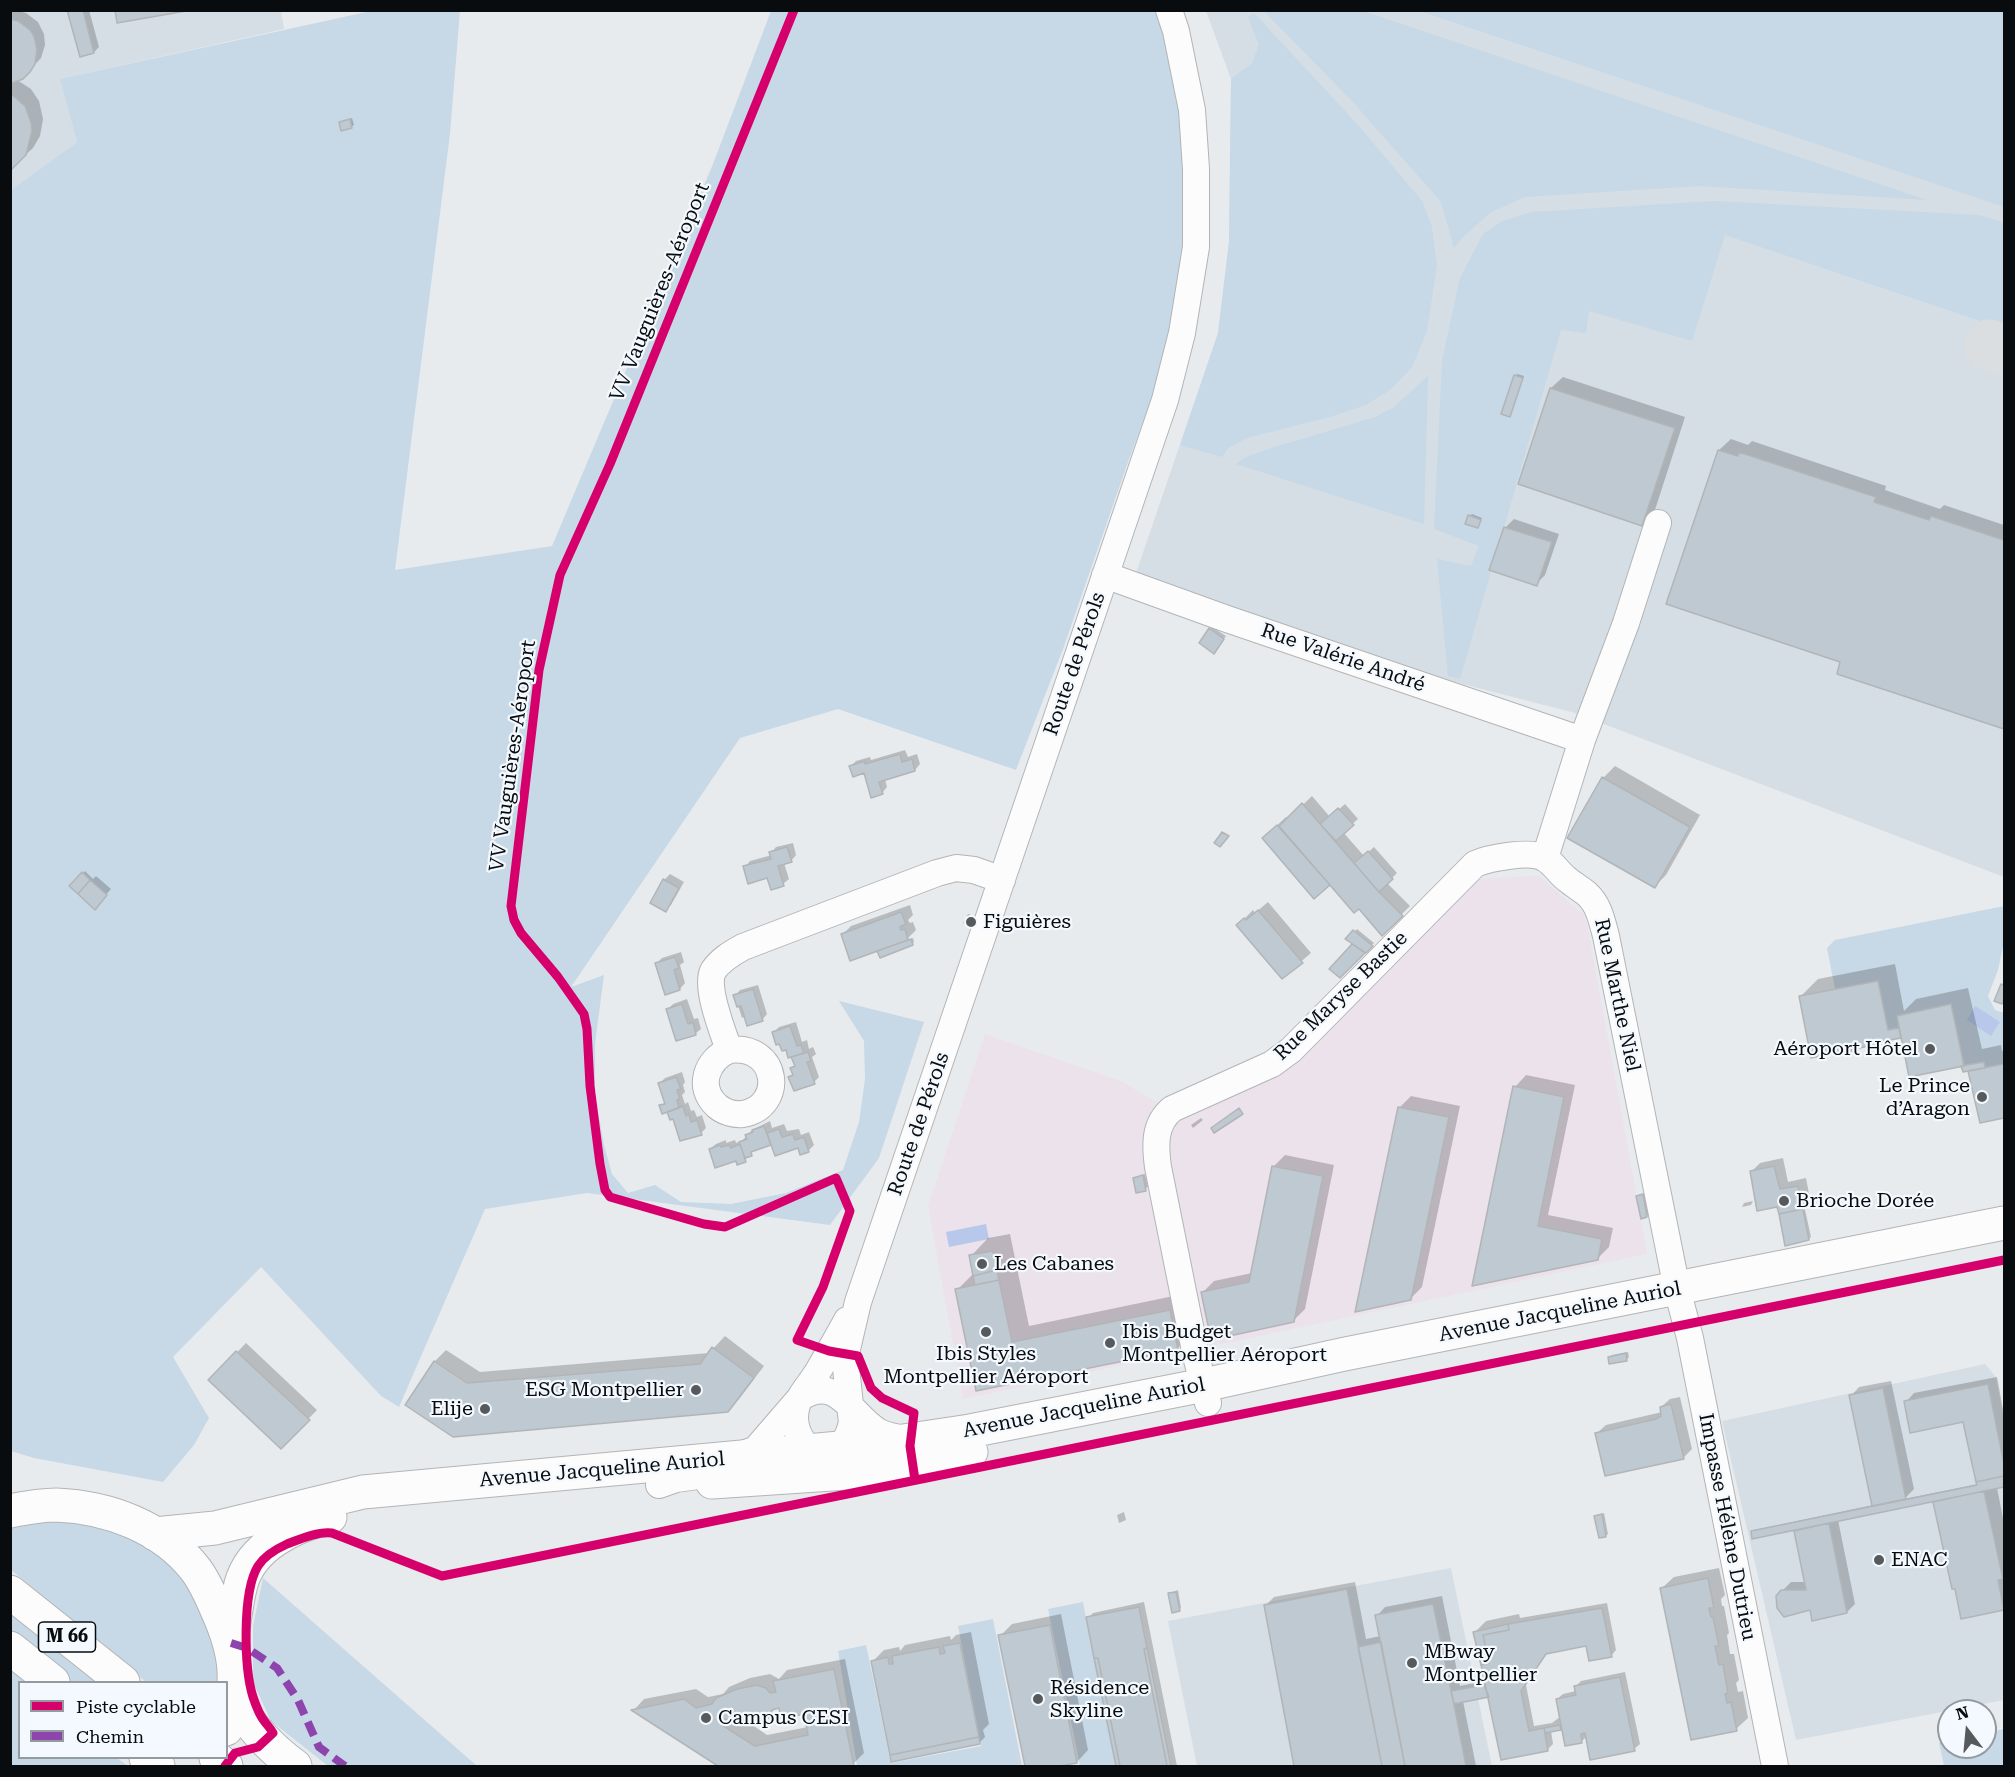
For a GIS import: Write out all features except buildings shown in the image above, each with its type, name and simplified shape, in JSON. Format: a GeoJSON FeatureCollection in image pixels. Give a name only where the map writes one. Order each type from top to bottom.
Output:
{"type":"FeatureCollection","features":[{"type":"Feature","properties":{"kind":"main road","name":"Avenue Jacqueline Auriol"},"geometry":{"type":"LineString","coordinates":[[1679,1298],[2004,1223]]}},
{"type":"Feature","properties":{"kind":"main road","name":"Avenue Jacqueline Auriol"},"geometry":{"type":"LineString","coordinates":[[155,1534],[215,1528],[363,1492],[730,1458],[834,1459],[912,1464],[1206,1394],[1345,1354],[2004,1243]]}},
{"type":"Feature","properties":{"kind":"main road","name":"Avenue Jacqueline Auriol"},"geometry":{"type":"LineString","coordinates":[[231,1643],[241,1582],[260,1550],[279,1537],[318,1520],[366,1507],[659,1485],[834,1459],[910,1439],[1206,1394]]}},
{"type":"Feature","properties":{"kind":"main road"},"geometry":{"type":"LineString","coordinates":[[10,1488],[50,1496],[104,1501],[135,1511],[158,1522],[172,1524],[323,1501]]}},
{"type":"Feature","properties":{"kind":"main road"},"geometry":{"type":"LineString","coordinates":[[10,1501],[109,1513],[135,1522],[177,1551],[195,1570],[209,1591],[231,1643],[234,1670],[230,1714],[246,1719],[277,1753],[295,1767]]}},
{"type":"Feature","properties":{"kind":"main road"},"geometry":{"type":"LineString","coordinates":[[10,1511],[54,1505]]}},
{"type":"Feature","properties":{"kind":"main road","name":"M 66"},"geometry":{"type":"LineString","coordinates":[[10,1592],[121,1681]]}},
{"type":"Feature","properties":{"kind":"main road","name":"M 66"},"geometry":{"type":"LineString","coordinates":[[10,1648],[51,1681]]}},
{"type":"Feature","properties":{"kind":"street","name":"Route de Pérols"},"geometry":{"type":"LineString","coordinates":[[851,1408],[846,1368],[847,1349],[858,1302],[1165,400],[1182,333],[1196,247],[1196,169],[1192,110],[1176,31],[1169,10]]}},
{"type":"Feature","properties":{"kind":"street"},"geometry":{"type":"LineString","coordinates":[[1545,858],[1582,740],[1626,623],[1658,523]]}},
{"type":"Feature","properties":{"kind":"street","name":"Rue Valérie André"},"geometry":{"type":"LineString","coordinates":[[1106,575],[1227,619],[1582,740]]}},
{"type":"Feature","properties":{"kind":"street","name":"Rue Maryse Bastie"},"geometry":{"type":"LineString","coordinates":[[1206,1394],[1196,1356],[1158,1167],[1157,1132],[1163,1116],[1172,1109],[1272,1064],[1291,1050],[1475,864],[1513,856],[1537,855],[1545,858]]}},
{"type":"Feature","properties":{"kind":"street","name":"Rue Marthe Niel"},"geometry":{"type":"LineString","coordinates":[[1545,858],[1567,880],[1589,896],[1600,916],[1679,1298]]}},
{"type":"Feature","properties":{"kind":"street"},"geometry":{"type":"LineString","coordinates":[[729,1050],[711,987],[713,972],[724,959],[743,947],[937,873],[956,868],[974,870],[1002,880]]}},
{"type":"Feature","properties":{"kind":"street","name":"Impasse Hélène Dutrieu"},"geometry":{"type":"LineString","coordinates":[[1679,1298],[1694,1359],[1775,1767]]}},
{"type":"Feature","properties":{"kind":"street","name":"Route de Pérols"},"geometry":{"type":"LineString","coordinates":[[730,1458],[756,1449],[800,1398],[816,1375],[858,1302]]}},
{"type":"Feature","properties":{"kind":"street"},"geometry":{"type":"LineString","coordinates":[[851,1408],[851,1429],[834,1459],[801,1439],[794,1424],[800,1398],[813,1391],[829,1390],[843,1398],[878,1431],[888,1436],[910,1439]]}},
{"type":"Feature","properties":{"kind":"shaded area"},"geometry":{"type":"Polygon","coordinates":[[[11,11],[281,11],[284,29],[61,79],[77,142],[11,191],[11,11]]]}},
{"type":"Feature","properties":{"kind":"shaded area"},"geometry":{"type":"Polygon","coordinates":[[[371,11],[460,11],[450,134],[395,570],[552,546],[713,164],[771,11],[1160,11],[1186,139],[1183,275],[1152,398],[1063,649],[1016,770],[838,709],[740,738],[571,987],[604,975],[595,1044],[595,1094],[612,1174],[628,1193],[655,1185],[681,1202],[731,1204],[786,1193],[843,1170],[859,1122],[865,1079],[864,1041],[839,1001],[924,1022],[879,1158],[830,1225],[587,1193],[485,1209],[399,1407],[381,1396],[261,1267],[173,1357],[209,1418],[194,1445],[163,1482],[34,1458],[11,1451],[10,191],[77,142],[60,79],[371,11]]]}},
{"type":"Feature","properties":{"kind":"shaded area"},"geometry":{"type":"Polygon","coordinates":[[[1206,11],[2004,11],[2004,877],[1575,713],[1451,681],[1135,576],[1218,333],[1229,242],[1231,79],[1206,11]]]}},
{"type":"Feature","properties":{"kind":"shaded area"},"geometry":{"type":"Polygon","coordinates":[[[1264,11],[1363,11],[1927,200],[1700,186],[1524,197],[1490,213],[1454,248],[1441,202],[1354,103],[1264,11]]]}},
{"type":"Feature","properties":{"kind":"shaded area"},"geometry":{"type":"Polygon","coordinates":[[[1420,11],[2004,11],[2004,207],[1420,11]]]}},
{"type":"Feature","properties":{"kind":"shaded area"},"geometry":{"type":"Polygon","coordinates":[[[1254,13],[1358,125],[1422,201],[1432,227],[1437,265],[1427,331],[1412,367],[1390,390],[1366,405],[1330,417],[1247,438],[1228,448],[1222,457],[1180,445],[1218,333],[1229,242],[1231,79],[1252,63],[1259,45],[1248,17],[1254,13]]]}},
{"type":"Feature","properties":{"kind":"shaded area"},"geometry":{"type":"Polygon","coordinates":[[[1715,201],[1980,215],[2004,223],[2004,329],[1725,235],[1692,341],[1589,311],[1586,333],[1561,330],[1460,679],[1448,676],[1437,559],[1471,566],[1479,546],[1434,529],[1442,361],[1460,278],[1483,234],[1502,221],[1532,212],[1715,201]]]}},
{"type":"Feature","properties":{"kind":"shaded area"},"geometry":{"type":"Polygon","coordinates":[[[1428,376],[1424,524],[1236,464],[1244,458],[1268,449],[1375,417],[1394,407],[1428,376]]]}},
{"type":"Feature","properties":{"kind":"shaded area"},"geometry":{"type":"Polygon","coordinates":[[[1539,876],[1586,917],[1647,1254],[963,1399],[928,1206],[985,1034],[1121,1081],[1180,1116],[1277,1076],[1477,879],[1539,876]]]}},
{"type":"Feature","properties":{"kind":"shaded area"},"geometry":{"type":"Polygon","coordinates":[[[2004,906],[2004,942],[1998,970],[1988,996],[1995,1010],[2004,1013],[2004,1064],[1985,1068],[1984,1062],[1964,1066],[1951,1005],[1897,1016],[1899,1028],[1888,1030],[1878,981],[1835,989],[1827,948],[1835,940],[2004,906]]]}},
{"type":"Feature","properties":{"kind":"shaded area","name":"ENAC"},"geometry":{"type":"Polygon","coordinates":[[[1985,1364],[1996,1377],[2004,1420],[2004,1700],[1937,1699],[1937,1713],[1796,1740],[1722,1421],[1985,1364]]]}},
{"type":"Feature","properties":{"kind":"shaded area"},"geometry":{"type":"Polygon","coordinates":[[[104,1520],[174,1561],[214,1624],[220,1681],[145,1681],[11,1570],[11,1522],[104,1520]]]}},
{"type":"Feature","properties":{"kind":"shaded area"},"geometry":{"type":"Polygon","coordinates":[[[1451,1568],[1492,1766],[1197,1766],[1168,1621],[1451,1568]]]}},
{"type":"Feature","properties":{"kind":"shaded area"},"geometry":{"type":"Polygon","coordinates":[[[263,1578],[477,1766],[328,1766],[271,1721],[253,1682],[253,1626],[263,1578]]]}},
{"type":"Feature","properties":{"kind":"shaded area"},"geometry":{"type":"Polygon","coordinates":[[[1083,1602],[1116,1766],[1080,1766],[1048,1609],[1083,1602]]]}},
{"type":"Feature","properties":{"kind":"shaded area"},"geometry":{"type":"Polygon","coordinates":[[[10,1607],[101,1681],[68,1681],[11,1634],[10,1607]]]}},
{"type":"Feature","properties":{"kind":"shaded area"},"geometry":{"type":"Polygon","coordinates":[[[993,1619],[1022,1766],[857,1766],[838,1651],[866,1645],[891,1763],[981,1746],[958,1626],[993,1619]]]}},
{"type":"Feature","properties":{"kind":"shaded area"},"geometry":{"type":"Polygon","coordinates":[[[10,1669],[26,1681],[18,1681],[18,1759],[118,1759],[128,1766],[11,1766],[10,1669]]]}},
{"type":"Feature","properties":{"kind":"shaded area"},"geometry":{"type":"Polygon","coordinates":[[[2004,1729],[2004,1766],[1944,1766],[1942,1759],[1997,1759],[1997,1730],[2004,1729]]]}},
{"type":"Feature","properties":{"kind":"water"},"geometry":{"type":"Polygon","coordinates":[[[1975,1006],[2000,1022],[1991,1036],[1967,1020],[1975,1006]]]}},
{"type":"Feature","properties":{"kind":"water"},"geometry":{"type":"Polygon","coordinates":[[[986,1224],[989,1239],[949,1247],[946,1232],[986,1224]]]}},
{"type":"Feature","properties":{"kind":"taxiway"},"geometry":{"type":"LineString","coordinates":[[1989,345],[2004,350]]}},
{"type":"Feature","properties":{"kind":"marked path"},"geometry":{"type":"LineString","coordinates":[[231,1643],[247,1648],[277,1668],[298,1700],[319,1747],[345,1766]]}},
{"type":"Feature","properties":{"kind":"cycle path","name":"VV Vauguières-Aéroport"},"geometry":{"type":"LineString","coordinates":[[794,10],[610,464],[560,575],[539,670],[511,906],[514,920],[521,933],[558,977],[584,1014],[600,1164],[605,1190],[610,1197],[704,1224],[725,1227],[836,1178],[850,1211],[823,1287],[797,1340],[829,1351],[858,1356],[871,1388],[882,1398],[914,1413],[910,1446],[915,1480]]}},
{"type":"Feature","properties":{"kind":"cycle path"},"geometry":{"type":"LineString","coordinates":[[225,1766],[235,1753],[258,1747],[273,1733],[261,1716],[250,1684],[246,1630],[249,1593],[253,1578],[258,1566],[271,1553],[287,1544],[310,1536],[332,1533],[442,1576],[2004,1260]]}},
{"type":"Feature","properties":{"kind":"place","name":"Figuières"},"geometry":{"type":"Point","coordinates":[971,922]}},
{"type":"Feature","properties":{"kind":"place","name":"Aéroport Hôtel"},"geometry":{"type":"Point","coordinates":[1930,1049]}},
{"type":"Feature","properties":{"kind":"place","name":"Le Prince d’Aragon"},"geometry":{"type":"Point","coordinates":[1982,1097]}},
{"type":"Feature","properties":{"kind":"place","name":"Brioche Dorée"},"geometry":{"type":"Point","coordinates":[1784,1201]}},
{"type":"Feature","properties":{"kind":"place","name":"Les Cabanes"},"geometry":{"type":"Point","coordinates":[982,1264]}},
{"type":"Feature","properties":{"kind":"place","name":"Ibis Styles Montpellier Aéroport"},"geometry":{"type":"Point","coordinates":[986,1332]}},
{"type":"Feature","properties":{"kind":"place","name":"Ibis Budget Montpellier Aéroport"},"geometry":{"type":"Point","coordinates":[1110,1343]}},
{"type":"Feature","properties":{"kind":"place","name":"ESG Montpellier"},"geometry":{"type":"Point","coordinates":[696,1390]}},
{"type":"Feature","properties":{"kind":"place","name":"Elije"},"geometry":{"type":"Point","coordinates":[485,1409]}},
{"type":"Feature","properties":{"kind":"place","name":"ENAC"},"geometry":{"type":"Point","coordinates":[1879,1560]}},
{"type":"Feature","properties":{"kind":"place","name":"MBway Montpellier"},"geometry":{"type":"Point","coordinates":[1412,1663]}},
{"type":"Feature","properties":{"kind":"place","name":"Résidence Skyline"},"geometry":{"type":"Point","coordinates":[1038,1699]}},
{"type":"Feature","properties":{"kind":"place","name":"Campus CESI"},"geometry":{"type":"Point","coordinates":[706,1718]}}]}
